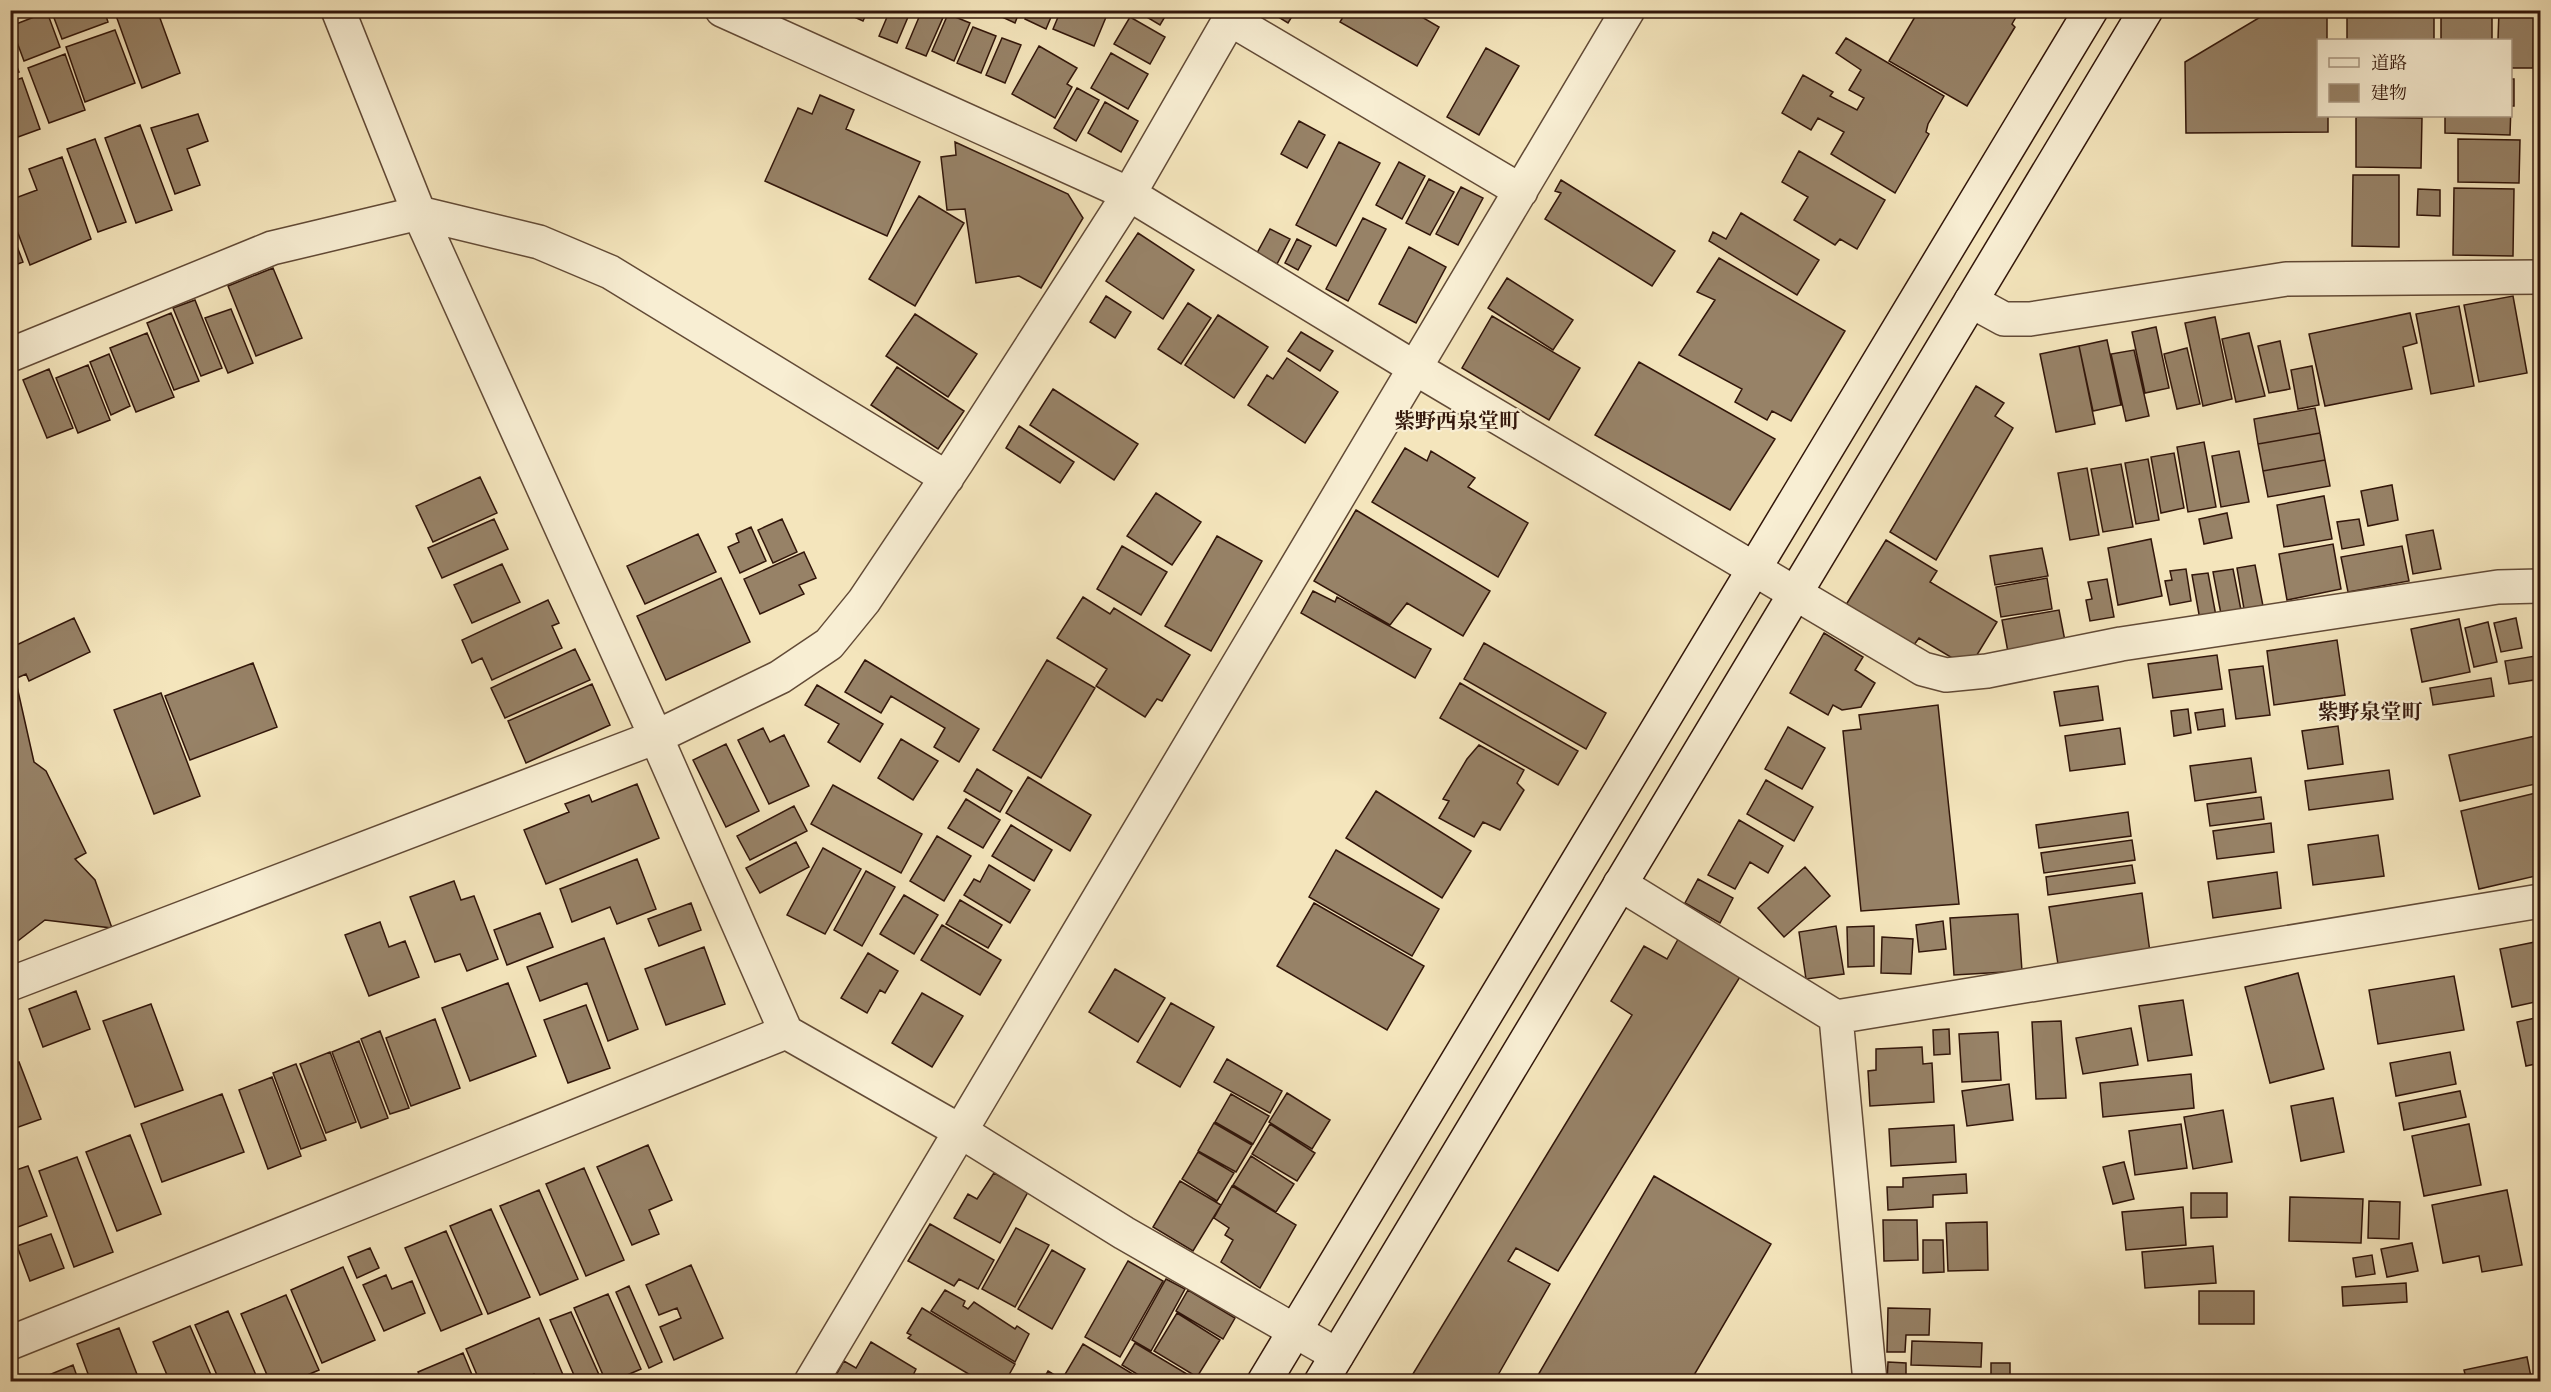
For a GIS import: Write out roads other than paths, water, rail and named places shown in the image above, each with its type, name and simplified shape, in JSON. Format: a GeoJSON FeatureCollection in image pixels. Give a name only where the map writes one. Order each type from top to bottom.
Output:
{"type":"FeatureCollection","features":[{"type":"Feature","properties":{"kind":"street"},"geometry":{"type":"LineString","coordinates":[[338,10],[419,213],[656,737],[786,1032],[960,1131],[1124,1233],[1295,1331],[1329,1368],[2146,10]]}},
{"type":"Feature","properties":{"kind":"street"},"geometry":{"type":"LineString","coordinates":[[722,10],[1129,194],[1415,368],[1923,669],[1947,675],[1988,670],[2121,644],[2375,605],[2498,587],[2541,586]]}},
{"type":"Feature","properties":{"kind":"street"},"geometry":{"type":"LineString","coordinates":[[806,1378],[960,1131],[1628,10]]}},
{"type":"Feature","properties":{"kind":"street"},"geometry":{"type":"LineString","coordinates":[[1264,1382],[2091,10]]}},
{"type":"Feature","properties":{"kind":"street"},"geometry":{"type":"LineString","coordinates":[[10,984],[656,737],[780,677],[829,644],[864,601],[947,478],[1129,194],[1232,15],[1521,190]]}},
{"type":"Feature","properties":{"kind":"street"},"geometry":{"type":"LineString","coordinates":[[10,355],[272,248],[419,213],[539,242],[610,272],[947,478]]}},
{"type":"Feature","properties":{"kind":"street"},"geometry":{"type":"LineString","coordinates":[[1971,302],[2004,319],[2030,319],[2286,279],[2541,278]]}},
{"type":"Feature","properties":{"kind":"street"},"geometry":{"type":"LineString","coordinates":[[1577,862],[1620,884],[1836,1017],[2541,901]]}},
{"type":"Feature","properties":{"kind":"street"},"geometry":{"type":"LineString","coordinates":[[1836,1017],[1870,1382]]}},
{"type":"Feature","properties":{"kind":"street"},"geometry":{"type":"LineString","coordinates":[[10,1343],[786,1032]]}},
{"type":"Feature","properties":{"kind":"district","name":"紫野西泉堂町"},"geometry":{"type":"Point","coordinates":[1457,421]}},
{"type":"Feature","properties":{"kind":"district","name":"紫野泉堂町"},"geometry":{"type":"Point","coordinates":[2370,712]}}]}
